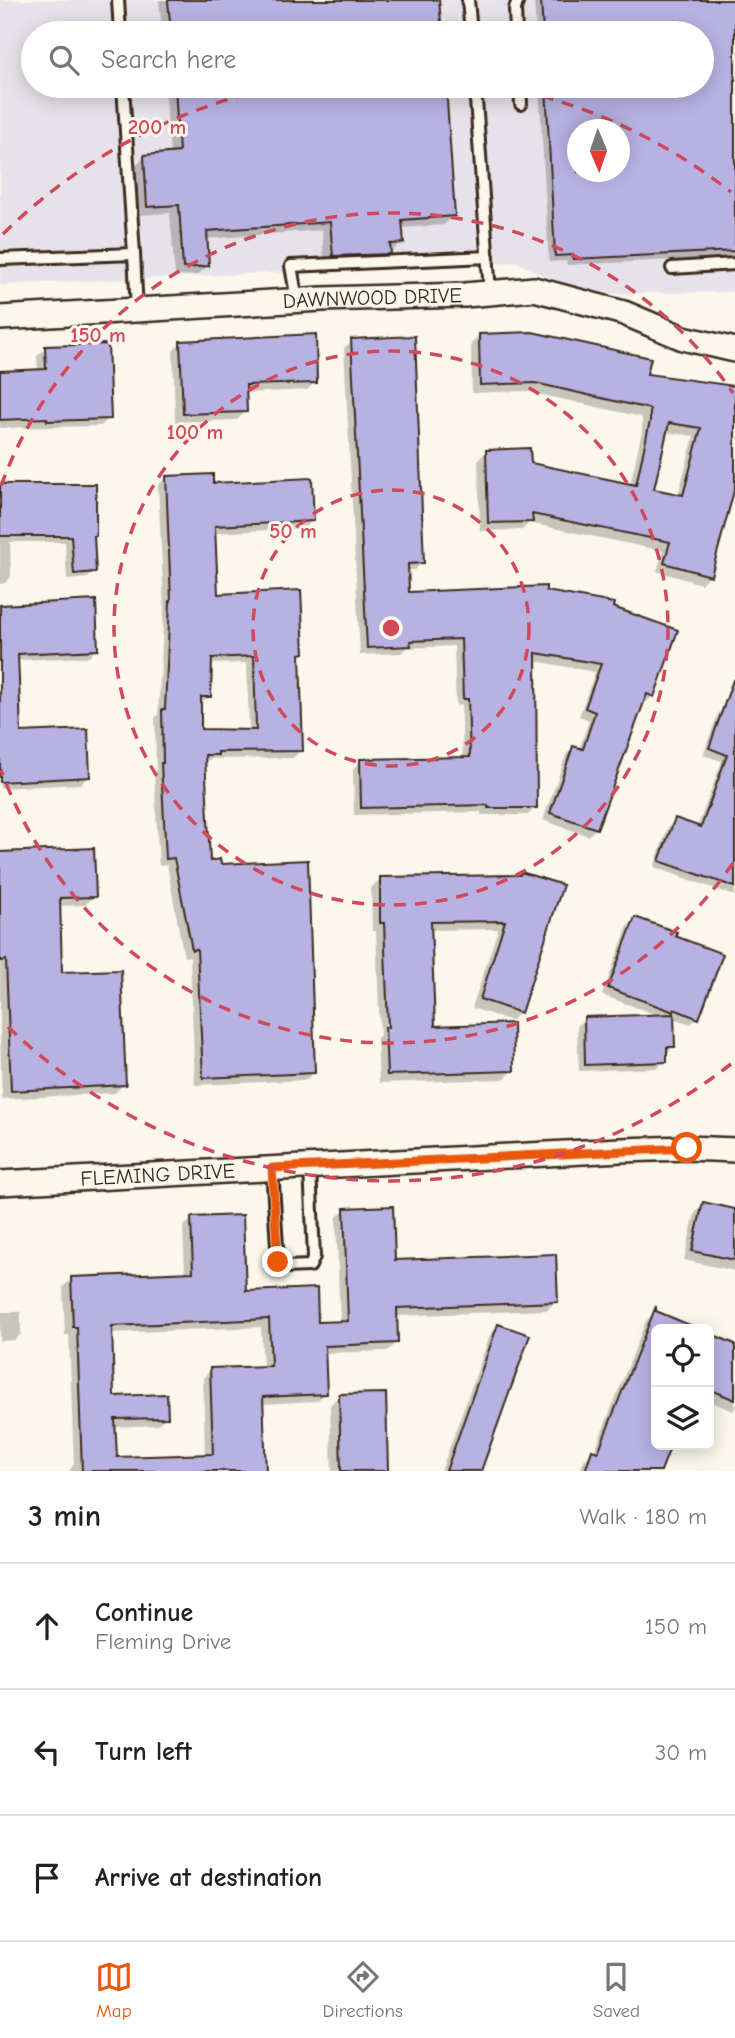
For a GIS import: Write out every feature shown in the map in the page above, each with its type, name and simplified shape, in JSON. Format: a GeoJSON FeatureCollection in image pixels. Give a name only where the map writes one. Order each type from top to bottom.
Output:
{"type":"FeatureCollection","features":[{"type":"Feature","properties":{"kind":"street","name":"DAWNWOOD DRIVE"},"geometry":{"type":"LineString","coordinates":[[0,318],[534,289],[624,313],[682,338],[735,350]]}},
{"type":"Feature","properties":{"kind":"street","name":"FLEMING DRIVE"},"geometry":{"type":"LineString","coordinates":[[0,1183],[687,1148],[735,1150]]}},
{"type":"Feature","properties":{"kind":"lane"},"geometry":{"type":"LineString","coordinates":[[118,0],[119,21]]}},
{"type":"Feature","properties":{"kind":"lane"},"geometry":{"type":"LineString","coordinates":[[468,0],[470,21]]}},
{"type":"Feature","properties":{"kind":"lane"},"geometry":{"type":"LineString","coordinates":[[516,21],[518,0]]}},
{"type":"Feature","properties":{"kind":"lane"},"geometry":{"type":"LineString","coordinates":[[124,98],[137,310]]}},
{"type":"Feature","properties":{"kind":"lane"},"geometry":{"type":"LineString","coordinates":[[476,98],[490,293]]}},
{"type":"Feature","properties":{"kind":"lane"},"geometry":{"type":"LineString","coordinates":[[521,98],[521,104]]}},
{"type":"Feature","properties":{"kind":"lane"},"geometry":{"type":"LineString","coordinates":[[0,259],[134,254]]}},
{"type":"Feature","properties":{"kind":"lane"},"geometry":{"type":"LineString","coordinates":[[297,301],[291,265],[488,257]]}},
{"type":"Feature","properties":{"kind":"lane"},"geometry":{"type":"LineString","coordinates":[[672,268],[735,264]]}},
{"type":"Feature","properties":{"kind":"lane"},"geometry":{"type":"LineString","coordinates":[[272,1168],[278,1262],[284,1267],[297,1267],[310,1266],[314,1257],[310,1167]]}},
{"type":"Feature","properties":{"kind":"shaded area"},"geometry":{"type":"Polygon","coordinates":[[[0,0],[735,0],[735,292],[581,294],[517,262],[0,285],[0,0]]]}},
{"type":"Feature","properties":{"kind":"building"},"geometry":{"type":"Polygon","coordinates":[[[168,0],[439,0],[441,21],[170,21],[168,0]]]}},
{"type":"Feature","properties":{"kind":"building"},"geometry":{"type":"Polygon","coordinates":[[[541,0],[735,0],[735,251],[573,259],[573,255],[555,256],[547,98],[714,98],[714,21],[542,21],[541,0]]]}},
{"type":"Feature","properties":{"kind":"building"},"geometry":{"type":"Polygon","coordinates":[[[176,98],[447,98],[455,216],[402,220],[404,243],[390,244],[391,254],[333,256],[330,222],[207,231],[209,266],[183,268],[179,205],[147,207],[144,155],[179,152],[176,98]]]}},
{"type":"Feature","properties":{"kind":"building"},"geometry":{"type":"Polygon","coordinates":[[[532,332],[651,358],[647,374],[735,386],[735,487],[711,576],[664,563],[670,542],[532,514],[533,522],[488,523],[486,450],[530,448],[531,463],[636,485],[650,421],[650,409],[535,383],[480,385],[479,334],[532,332]],[[669,423],[654,489],[683,495],[701,428],[669,423]]]}},
{"type":"Feature","properties":{"kind":"building"},"geometry":{"type":"Polygon","coordinates":[[[316,334],[317,383],[246,385],[247,412],[183,414],[180,341],[316,334]]]}},
{"type":"Feature","properties":{"kind":"building"},"geometry":{"type":"Polygon","coordinates":[[[415,336],[424,563],[408,564],[409,592],[546,586],[546,591],[614,603],[613,607],[678,630],[654,697],[647,694],[597,829],[550,813],[573,746],[583,749],[595,712],[585,708],[601,664],[536,653],[537,808],[488,808],[488,805],[361,808],[360,759],[470,757],[468,699],[463,699],[461,639],[410,641],[411,646],[367,648],[351,339],[415,336]]]}},
{"type":"Feature","properties":{"kind":"building"},"geometry":{"type":"Polygon","coordinates":[[[108,344],[111,419],[0,420],[0,371],[46,369],[45,346],[108,344]]]}},
{"type":"Feature","properties":{"kind":"building"},"geometry":{"type":"Polygon","coordinates":[[[213,474],[213,483],[312,478],[314,521],[215,526],[218,594],[301,590],[304,653],[300,654],[303,751],[218,752],[218,755],[205,755],[210,861],[220,859],[221,864],[308,860],[315,1073],[203,1078],[197,949],[192,950],[174,858],[166,859],[161,763],[162,709],[165,709],[171,601],[166,476],[213,474]],[[254,656],[212,658],[211,697],[201,697],[201,729],[256,730],[254,656]]]}},
{"type":"Feature","properties":{"kind":"building"},"geometry":{"type":"Polygon","coordinates":[[[0,484],[96,484],[96,572],[74,574],[71,536],[0,536],[0,484]]]}},
{"type":"Feature","properties":{"kind":"building"},"geometry":{"type":"Polygon","coordinates":[[[96,600],[98,650],[18,654],[21,732],[88,729],[90,777],[0,782],[0,605],[96,600]]]}},
{"type":"Feature","properties":{"kind":"building"},"geometry":{"type":"Polygon","coordinates":[[[733,680],[735,887],[659,861],[675,818],[701,827],[727,755],[709,748],[733,680]]]}},
{"type":"Feature","properties":{"kind":"building"},"geometry":{"type":"Polygon","coordinates":[[[94,848],[96,897],[60,898],[62,972],[121,970],[126,1085],[11,1091],[6,960],[0,961],[0,852],[94,848]]]}},
{"type":"Feature","properties":{"kind":"building"},"geometry":{"type":"Polygon","coordinates":[[[521,872],[563,885],[521,1013],[480,999],[505,921],[431,922],[435,1026],[513,1023],[514,1071],[387,1075],[385,1027],[388,1027],[384,923],[380,923],[380,877],[520,875],[521,872]]]}},
{"type":"Feature","properties":{"kind":"building"},"geometry":{"type":"Polygon","coordinates":[[[635,917],[677,932],[675,936],[723,954],[699,1019],[608,988],[635,917]]]}},
{"type":"Feature","properties":{"kind":"building"},"geometry":{"type":"Polygon","coordinates":[[[674,1014],[675,1047],[667,1047],[667,1062],[585,1065],[584,1017],[674,1014]]]}},
{"type":"Feature","properties":{"kind":"building"},"geometry":{"type":"Polygon","coordinates":[[[703,1202],[735,1209],[735,1260],[692,1251],[703,1202]]]}},
{"type":"Feature","properties":{"kind":"building"},"geometry":{"type":"Polygon","coordinates":[[[393,1206],[395,1260],[556,1254],[558,1302],[397,1308],[398,1343],[325,1346],[327,1394],[263,1397],[266,1471],[82,1471],[77,1327],[73,1327],[71,1277],[193,1272],[191,1217],[243,1215],[246,1291],[317,1288],[318,1322],[348,1321],[344,1208],[393,1206]],[[269,1319],[112,1326],[114,1396],[167,1394],[168,1418],[115,1419],[117,1457],[213,1454],[210,1368],[271,1366],[269,1319]]]}},
{"type":"Feature","properties":{"kind":"building"},"geometry":{"type":"Polygon","coordinates":[[[656,1306],[656,1311],[687,1324],[651,1324],[651,1450],[669,1450],[661,1471],[585,1471],[592,1450],[598,1452],[656,1306]]]}},
{"type":"Feature","properties":{"kind":"building"},"geometry":{"type":"Polygon","coordinates":[[[498,1324],[530,1335],[481,1471],[446,1471],[498,1324]]]}},
{"type":"Feature","properties":{"kind":"building"},"geometry":{"type":"Polygon","coordinates":[[[714,1335],[735,1344],[735,1400],[714,1391],[714,1335]]]}},
{"type":"Feature","properties":{"kind":"building"},"geometry":{"type":"Polygon","coordinates":[[[386,1393],[388,1471],[341,1471],[339,1394],[386,1393]]]}},
{"type":"Feature","properties":{"kind":"route"},"geometry":{"type":"LineString","coordinates":[[278,1262],[272,1168],[687,1148]]}}]}
